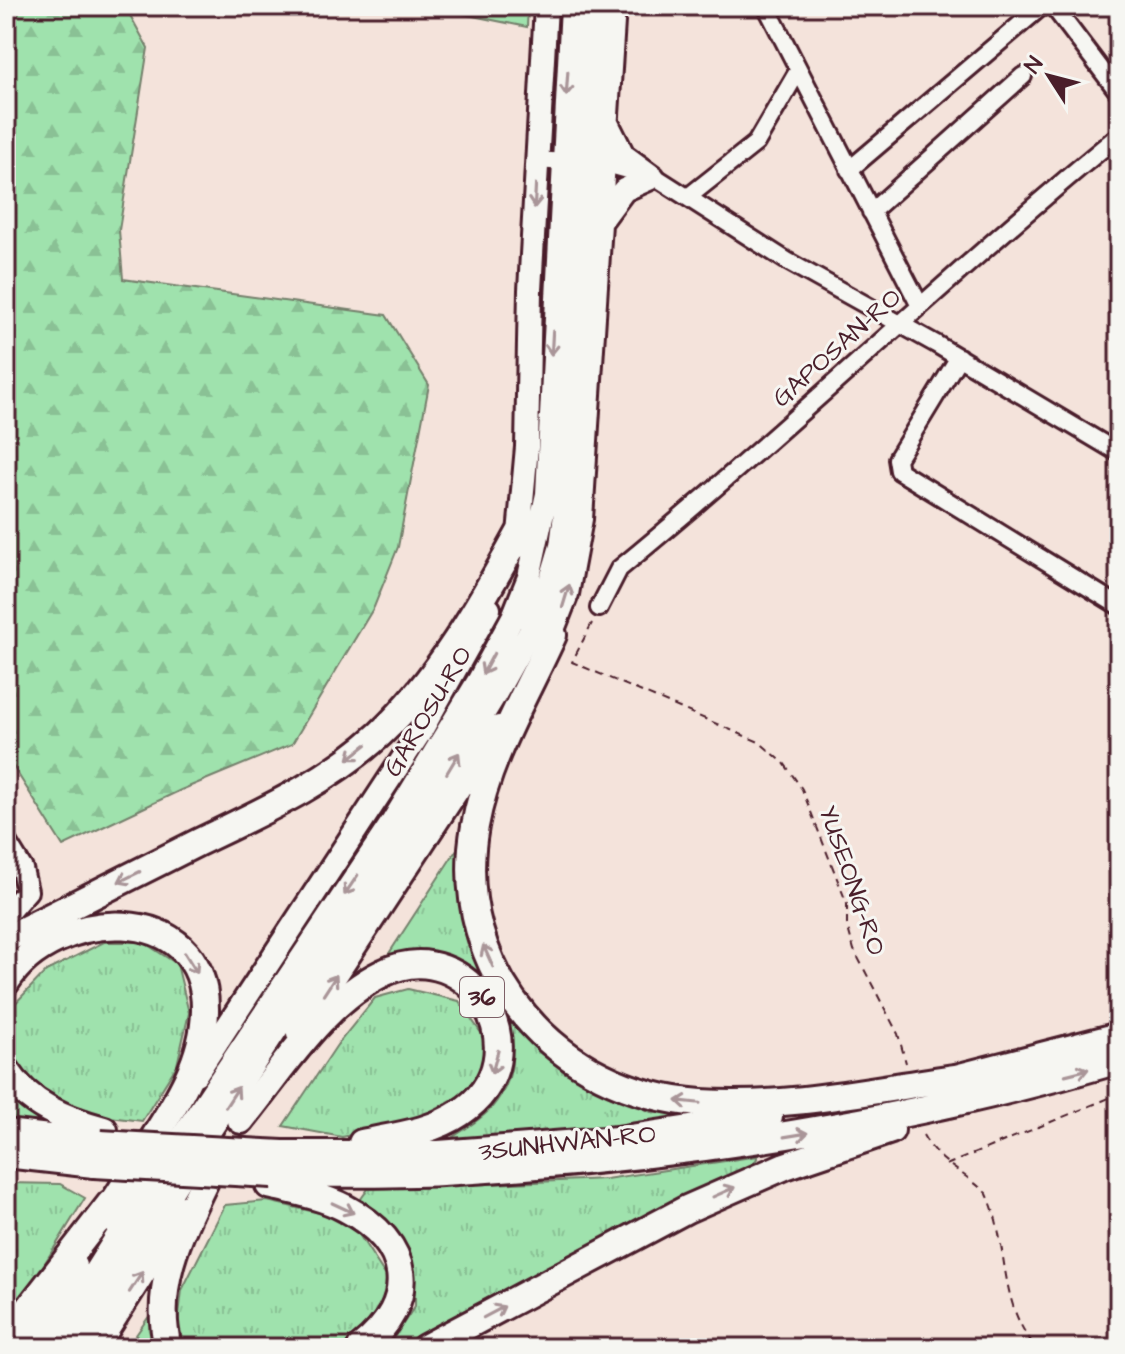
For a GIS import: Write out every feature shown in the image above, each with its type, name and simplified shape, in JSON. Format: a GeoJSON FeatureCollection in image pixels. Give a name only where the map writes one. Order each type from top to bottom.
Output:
{"type":"FeatureCollection","features":[{"type":"Feature","properties":{"kind":"highway"},"geometry":{"type":"LineString","coordinates":[[6,939],[297,793],[356,753],[380,733],[429,679],[481,602],[519,534]]}},
{"type":"Feature","properties":{"kind":"highway"},"geometry":{"type":"LineString","coordinates":[[553,635],[487,780],[471,859],[471,897],[481,940],[506,991],[531,1023],[589,1070],[631,1088],[674,1100],[753,1104],[961,1077]]}},
{"type":"Feature","properties":{"kind":"highway"},"geometry":{"type":"LineString","coordinates":[[6,982],[18,966],[40,950],[80,931],[111,924],[127,923],[150,929],[187,955],[194,966],[204,995],[204,1032],[184,1086],[175,1246],[165,1278],[162,1303],[168,1348]]}},
{"type":"Feature","properties":{"kind":"highway","name":"36"},"geometry":{"type":"LineString","coordinates":[[241,1120],[336,1007],[387,970],[413,966],[435,968],[464,980],[483,998],[497,1024],[497,1055],[486,1085],[465,1110],[442,1123],[275,1171]]}},
{"type":"Feature","properties":{"kind":"highway","name":"3SUNHWAN-RO"},"geometry":{"type":"LineString","coordinates":[[275,1171],[617,1140],[797,1113],[961,1077],[1119,1036]]}},
{"type":"Feature","properties":{"kind":"highway","name":"3SUNHWAN-RO"},"geometry":{"type":"LineString","coordinates":[[275,1171],[440,1172],[619,1159],[798,1136],[1119,1060]]}},
{"type":"Feature","properties":{"kind":"highway"},"geometry":{"type":"LineString","coordinates":[[6,1070],[16,1085],[97,1153]]}},
{"type":"Feature","properties":{"kind":"highway"},"geometry":{"type":"LineString","coordinates":[[425,1348],[675,1215],[738,1185],[1021,1085]]}},
{"type":"Feature","properties":{"kind":"highway"},"geometry":{"type":"LineString","coordinates":[[6,1133],[97,1153],[178,1161]]}},
{"type":"Feature","properties":{"kind":"highway"},"geometry":{"type":"LineString","coordinates":[[6,1167],[97,1153]]}},
{"type":"Feature","properties":{"kind":"highway"},"geometry":{"type":"LineString","coordinates":[[6,1154],[97,1153],[275,1171],[317,1197],[351,1211],[370,1224],[394,1253],[401,1272],[398,1305],[379,1333],[361,1348]]}},
{"type":"Feature","properties":{"kind":"highway"},"geometry":{"type":"LineString","coordinates":[[6,1338],[110,1204]]}},
{"type":"Feature","properties":{"kind":"main road","name":"GAROSU-RO"},"geometry":{"type":"LineString","coordinates":[[72,1348],[483,622],[519,534],[546,6]]}},
{"type":"Feature","properties":{"kind":"main road","name":"GAROSU-RO"},"geometry":{"type":"LineString","coordinates":[[241,1120],[491,740],[553,635],[567,594],[581,519],[599,226],[584,163],[572,6]]}},
{"type":"Feature","properties":{"kind":"main road","name":"GAROSU-RO"},"geometry":{"type":"LineString","coordinates":[[48,1348],[411,833],[530,632],[561,546],[576,359],[593,6]]}},
{"type":"Feature","properties":{"kind":"main road","name":"GAROSU-RO"},"geometry":{"type":"LineString","coordinates":[[25,1348],[110,1204],[178,1161],[393,821],[479,680],[513,617],[539,542],[584,163],[607,119],[614,6]]}},
{"type":"Feature","properties":{"kind":"main road"},"geometry":{"type":"LineString","coordinates":[[607,119],[623,155],[653,177]]}},
{"type":"Feature","properties":{"kind":"main road"},"geometry":{"type":"LineString","coordinates":[[599,226],[617,196],[632,185],[653,177]]}},
{"type":"Feature","properties":{"kind":"main road","name":"GAROSU-RO"},"geometry":{"type":"LineString","coordinates":[[576,359],[599,226]]}},
{"type":"Feature","properties":{"kind":"main road"},"geometry":{"type":"LineString","coordinates":[[519,534],[548,457],[528,397]]}},
{"type":"Feature","properties":{"kind":"main road","name":"36"},"geometry":{"type":"LineString","coordinates":[[95,1348],[178,1161],[241,1120]]}},
{"type":"Feature","properties":{"kind":"street"},"geometry":{"type":"LineString","coordinates":[[766,6],[919,304]]}},
{"type":"Feature","properties":{"kind":"street"},"geometry":{"type":"LineString","coordinates":[[849,170],[1042,6]]}},
{"type":"Feature","properties":{"kind":"street"},"geometry":{"type":"LineString","coordinates":[[1053,6],[1119,93]]}},
{"type":"Feature","properties":{"kind":"street"},"geometry":{"type":"LineString","coordinates":[[688,197],[756,143],[798,71]]}},
{"type":"Feature","properties":{"kind":"street"},"geometry":{"type":"LineString","coordinates":[[871,212],[1023,76]]}},
{"type":"Feature","properties":{"kind":"street","name":"GAPOSAN-RO"},"geometry":{"type":"LineString","coordinates":[[599,608],[619,569],[832,385],[919,304],[1119,135]]}},
{"type":"Feature","properties":{"kind":"street"},"geometry":{"type":"LineString","coordinates":[[536,160],[584,163],[653,177],[787,261],[959,357],[1119,453]]}},
{"type":"Feature","properties":{"kind":"street"},"geometry":{"type":"LineString","coordinates":[[959,357],[897,459],[899,471],[1119,606]]}},
{"type":"Feature","properties":{"kind":"street"},"geometry":{"type":"LineString","coordinates":[[6,843],[22,869],[27,891],[6,915]]}},
{"type":"Feature","properties":{"kind":"path","name":"YUSEONG-RO"},"geometry":{"type":"LineString","coordinates":[[599,608],[572,662],[759,742],[784,763],[802,789],[847,904],[847,925],[854,950],[898,1034],[906,1063]]}},
{"type":"Feature","properties":{"kind":"path"},"geometry":{"type":"LineString","coordinates":[[946,1165],[1119,1094]]}},
{"type":"Feature","properties":{"kind":"path"},"geometry":{"type":"LineString","coordinates":[[923,1135],[932,1152],[946,1165],[987,1194],[1013,1307],[1021,1327],[1037,1348]]}},
{"type":"Feature","properties":{"kind":"green space"},"geometry":{"type":"Polygon","coordinates":[[[6,6],[125,6],[148,48],[119,230],[123,279],[386,315],[429,385],[398,547],[374,607],[292,744],[181,790],[63,846],[6,755],[6,6]]]}},
{"type":"Feature","properties":{"kind":"green space"},"geometry":{"type":"Polygon","coordinates":[[[376,6],[528,6],[527,27],[453,12],[376,6]]]}},
{"type":"Feature","properties":{"kind":"green space"},"geometry":{"type":"Polygon","coordinates":[[[459,846],[464,930],[482,971],[507,1008],[565,1073],[651,1112],[686,1110],[681,1121],[613,1132],[447,1141],[487,1112],[505,1088],[511,1070],[512,1052],[508,1034],[490,1001],[464,970],[389,964],[388,955],[459,846]]]}},
{"type":"Feature","properties":{"kind":"green space"},"geometry":{"type":"Polygon","coordinates":[[[104,942],[143,942],[177,964],[189,1013],[177,1065],[142,1121],[85,1114],[21,1075],[6,1048],[8,1011],[46,971],[104,942]]]}},
{"type":"Feature","properties":{"kind":"green space"},"geometry":{"type":"Polygon","coordinates":[[[408,989],[459,1001],[488,1043],[481,1073],[461,1095],[409,1123],[342,1137],[283,1126],[337,1045],[375,998],[408,989]]]}},
{"type":"Feature","properties":{"kind":"green space"},"geometry":{"type":"Polygon","coordinates":[[[6,1091],[53,1122],[47,1130],[6,1124],[6,1091]]]}},
{"type":"Feature","properties":{"kind":"green space"},"geometry":{"type":"Polygon","coordinates":[[[758,1156],[751,1171],[665,1210],[404,1348],[393,1348],[391,1342],[415,1306],[415,1274],[384,1219],[358,1203],[368,1189],[606,1179],[758,1156]]]}},
{"type":"Feature","properties":{"kind":"green space"},"geometry":{"type":"Polygon","coordinates":[[[6,1183],[60,1184],[85,1198],[6,1326],[6,1183]]]}},
{"type":"Feature","properties":{"kind":"green space"},"geometry":{"type":"Polygon","coordinates":[[[267,1201],[324,1214],[358,1233],[393,1287],[375,1322],[345,1348],[186,1348],[178,1323],[182,1290],[225,1205],[267,1201]]]}},
{"type":"Feature","properties":{"kind":"green space"},"geometry":{"type":"Polygon","coordinates":[[[152,1312],[156,1348],[127,1348],[152,1312]]]}}]}
